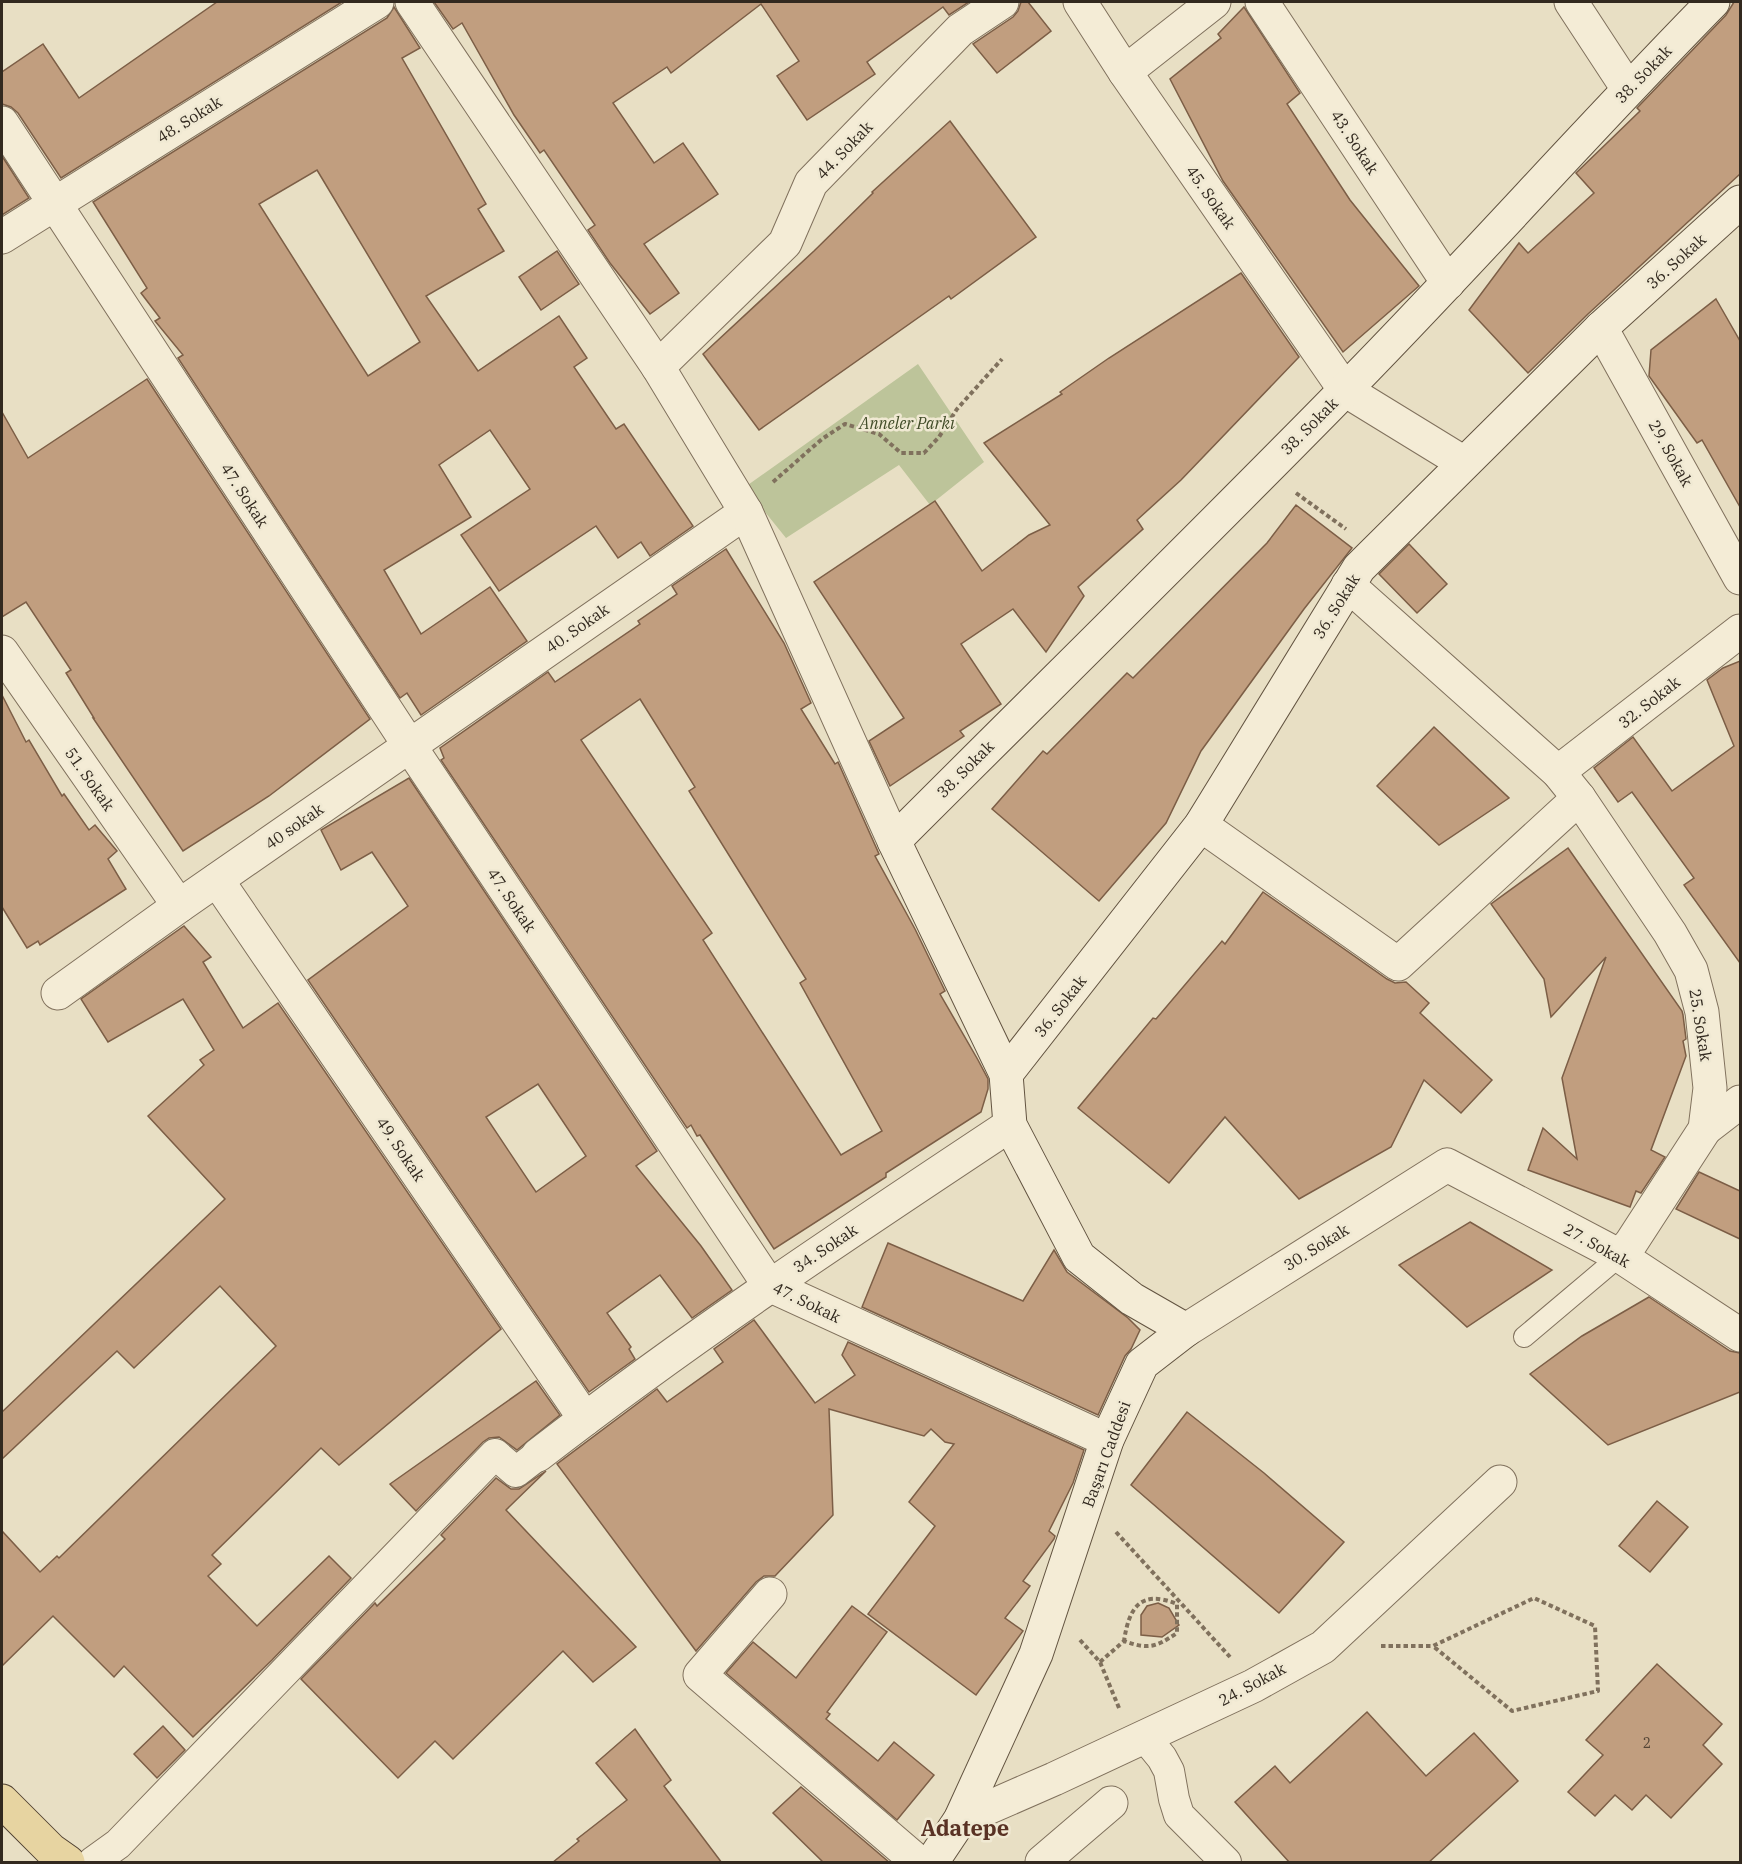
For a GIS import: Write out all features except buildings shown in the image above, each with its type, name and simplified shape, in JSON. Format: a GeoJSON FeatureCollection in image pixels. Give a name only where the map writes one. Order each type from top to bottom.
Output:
{"type":"FeatureCollection","features":[{"type":"Feature","properties":{"kind":"main road"},"geometry":{"type":"LineString","coordinates":[[2,1801],[54,1858]]}},
{"type":"Feature","properties":{"kind":"street","name":"48. Sokak"},"geometry":{"type":"LineString","coordinates":[[2,237],[377,2]]}},
{"type":"Feature","properties":{"kind":"street"},"geometry":{"type":"LineString","coordinates":[[412,2],[658,367],[746,512],[894,840],[1006,1074],[1010,1125],[1079,1257],[1132,1299],[1186,1330]]}},
{"type":"Feature","properties":{"kind":"street","name":"44. Sokak"},"geometry":{"type":"LineString","coordinates":[[658,367],[785,243],[811,183],[960,30],[1002,2]]}},
{"type":"Feature","properties":{"kind":"street","name":"45. Sokak"},"geometry":{"type":"LineString","coordinates":[[1080,2],[1125,72],[1345,390]]}},
{"type":"Feature","properties":{"kind":"street"},"geometry":{"type":"LineString","coordinates":[[1125,72],[1214,2]]}},
{"type":"Feature","properties":{"kind":"street","name":"43. Sokak"},"geometry":{"type":"LineString","coordinates":[[1262,2],[1448,283]]}},
{"type":"Feature","properties":{"kind":"street"},"geometry":{"type":"LineString","coordinates":[[1571,2],[1628,89]]}},
{"type":"Feature","properties":{"kind":"street","name":"38. Sokak"},"geometry":{"type":"LineString","coordinates":[[894,840],[1345,390],[1628,89],[1713,2]]}},
{"type":"Feature","properties":{"kind":"street","name":"47. Sokak"},"geometry":{"type":"LineString","coordinates":[[2,123],[409,745],[769,1285],[1107,1440]]}},
{"type":"Feature","properties":{"kind":"street","name":"36. Sokak"},"geometry":{"type":"LineString","coordinates":[[1006,1074],[1201,825],[1359,568],[1601,328],[1739,208]]}},
{"type":"Feature","properties":{"kind":"street","name":"29. Sokak"},"geometry":{"type":"LineString","coordinates":[[1601,328],[1740,578]]}},
{"type":"Feature","properties":{"kind":"street"},"geometry":{"type":"LineString","coordinates":[[1345,390],[1464,463]]}},
{"type":"Feature","properties":{"kind":"street","name":"40. Sokak"},"geometry":{"type":"LineString","coordinates":[[409,745],[746,512]]}},
{"type":"Feature","properties":{"kind":"street","name":"25. Sokak"},"geometry":{"type":"LineString","coordinates":[[1348,585],[1558,772],[1579,798],[1670,933],[1691,970],[1702,1012],[1710,1088],[1705,1129],[1631,1243],[1620,1256]]}},
{"type":"Feature","properties":{"kind":"street","name":"32. Sokak"},"geometry":{"type":"LineString","coordinates":[[1558,772],[1740,631]]}},
{"type":"Feature","properties":{"kind":"street","name":"51. Sokak"},"geometry":{"type":"LineString","coordinates":[[2,652],[179,906]]}},
{"type":"Feature","properties":{"kind":"street","name":"40 sokak"},"geometry":{"type":"LineString","coordinates":[[58,993],[409,745]]}},
{"type":"Feature","properties":{"kind":"street"},"geometry":{"type":"LineString","coordinates":[[1201,825],[1398,964],[1579,798]]}},
{"type":"Feature","properties":{"kind":"street","name":"49. Sokak"},"geometry":{"type":"LineString","coordinates":[[217,880],[585,1419]]}},
{"type":"Feature","properties":{"kind":"street"},"geometry":{"type":"LineString","coordinates":[[1705,1129],[1740,1102]]}},
{"type":"Feature","properties":{"kind":"street","name":"34. Sokak"},"geometry":{"type":"LineString","coordinates":[[538,1455],[769,1285],[1010,1125]]}},
{"type":"Feature","properties":{"kind":"street","name":"30. Sokak"},"geometry":{"type":"LineString","coordinates":[[1186,1330],[1447,1165]]}},
{"type":"Feature","properties":{"kind":"street","name":"27. Sokak"},"geometry":{"type":"LineString","coordinates":[[1447,1165],[1620,1256],[1740,1335]]}},
{"type":"Feature","properties":{"kind":"street","name":"Başarı Caddesi"},"geometry":{"type":"LineString","coordinates":[[932,1863],[960,1820],[1036,1654],[1107,1440],[1142,1364],[1186,1330]]}},
{"type":"Feature","properties":{"kind":"street"},"geometry":{"type":"LineString","coordinates":[[93,1863],[118,1844],[495,1454],[516,1472],[538,1455]]}},
{"type":"Feature","properties":{"kind":"street","name":"24. Sokak"},"geometry":{"type":"LineString","coordinates":[[960,1820],[1133,1727],[1252,1686],[1323,1647],[1500,1482]]}},
{"type":"Feature","properties":{"kind":"street"},"geometry":{"type":"LineString","coordinates":[[770,1594],[700,1675],[918,1863]]}},
{"type":"Feature","properties":{"kind":"street"},"geometry":{"type":"LineString","coordinates":[[1133,1727],[1162,1758],[1169,1771],[1179,1815],[1226,1863]]}},
{"type":"Feature","properties":{"kind":"street"},"geometry":{"type":"LineString","coordinates":[[1042,1863],[1111,1803]]}},
{"type":"Feature","properties":{"kind":"lane"},"geometry":{"type":"LineString","coordinates":[[1524,1337],[1620,1256]]}},
{"type":"Feature","properties":{"kind":"path"},"geometry":{"type":"LineString","coordinates":[[746,512],[770,484],[822,439],[845,424],[879,434],[901,453],[924,453],[939,437],[957,409],[1002,359]]}},
{"type":"Feature","properties":{"kind":"path"},"geometry":{"type":"LineString","coordinates":[[1265,470],[1376,550]]}},
{"type":"Feature","properties":{"kind":"path"},"geometry":{"type":"LineString","coordinates":[[1114,1530],[1177,1602],[1237,1665]]}},
{"type":"Feature","properties":{"kind":"path"},"geometry":{"type":"LineString","coordinates":[[1100,1662],[1124,1641],[1127,1620],[1135,1606],[1146,1599],[1177,1602]]}},
{"type":"Feature","properties":{"kind":"path"},"geometry":{"type":"LineString","coordinates":[[1323,1647],[1433,1646],[1534,1599],[1595,1626],[1598,1691],[1512,1711],[1433,1646]]}},
{"type":"Feature","properties":{"kind":"path"},"geometry":{"type":"LineString","coordinates":[[1124,1641],[1140,1647],[1158,1646],[1177,1633],[1177,1602]]}},
{"type":"Feature","properties":{"kind":"path"},"geometry":{"type":"LineString","coordinates":[[1076,1636],[1100,1662],[1133,1727]]}},
{"type":"Feature","properties":{"kind":"green space","name":"Anneler Parkı"},"geometry":{"type":"Polygon","coordinates":[[[918,364],[984,462],[930,505],[899,465],[786,538],[745,487],[918,364]]]}},
{"type":"Feature","properties":{"kind":"district","name":"Adatepe"},"geometry":{"type":"Point","coordinates":[965,1827]}}]}
